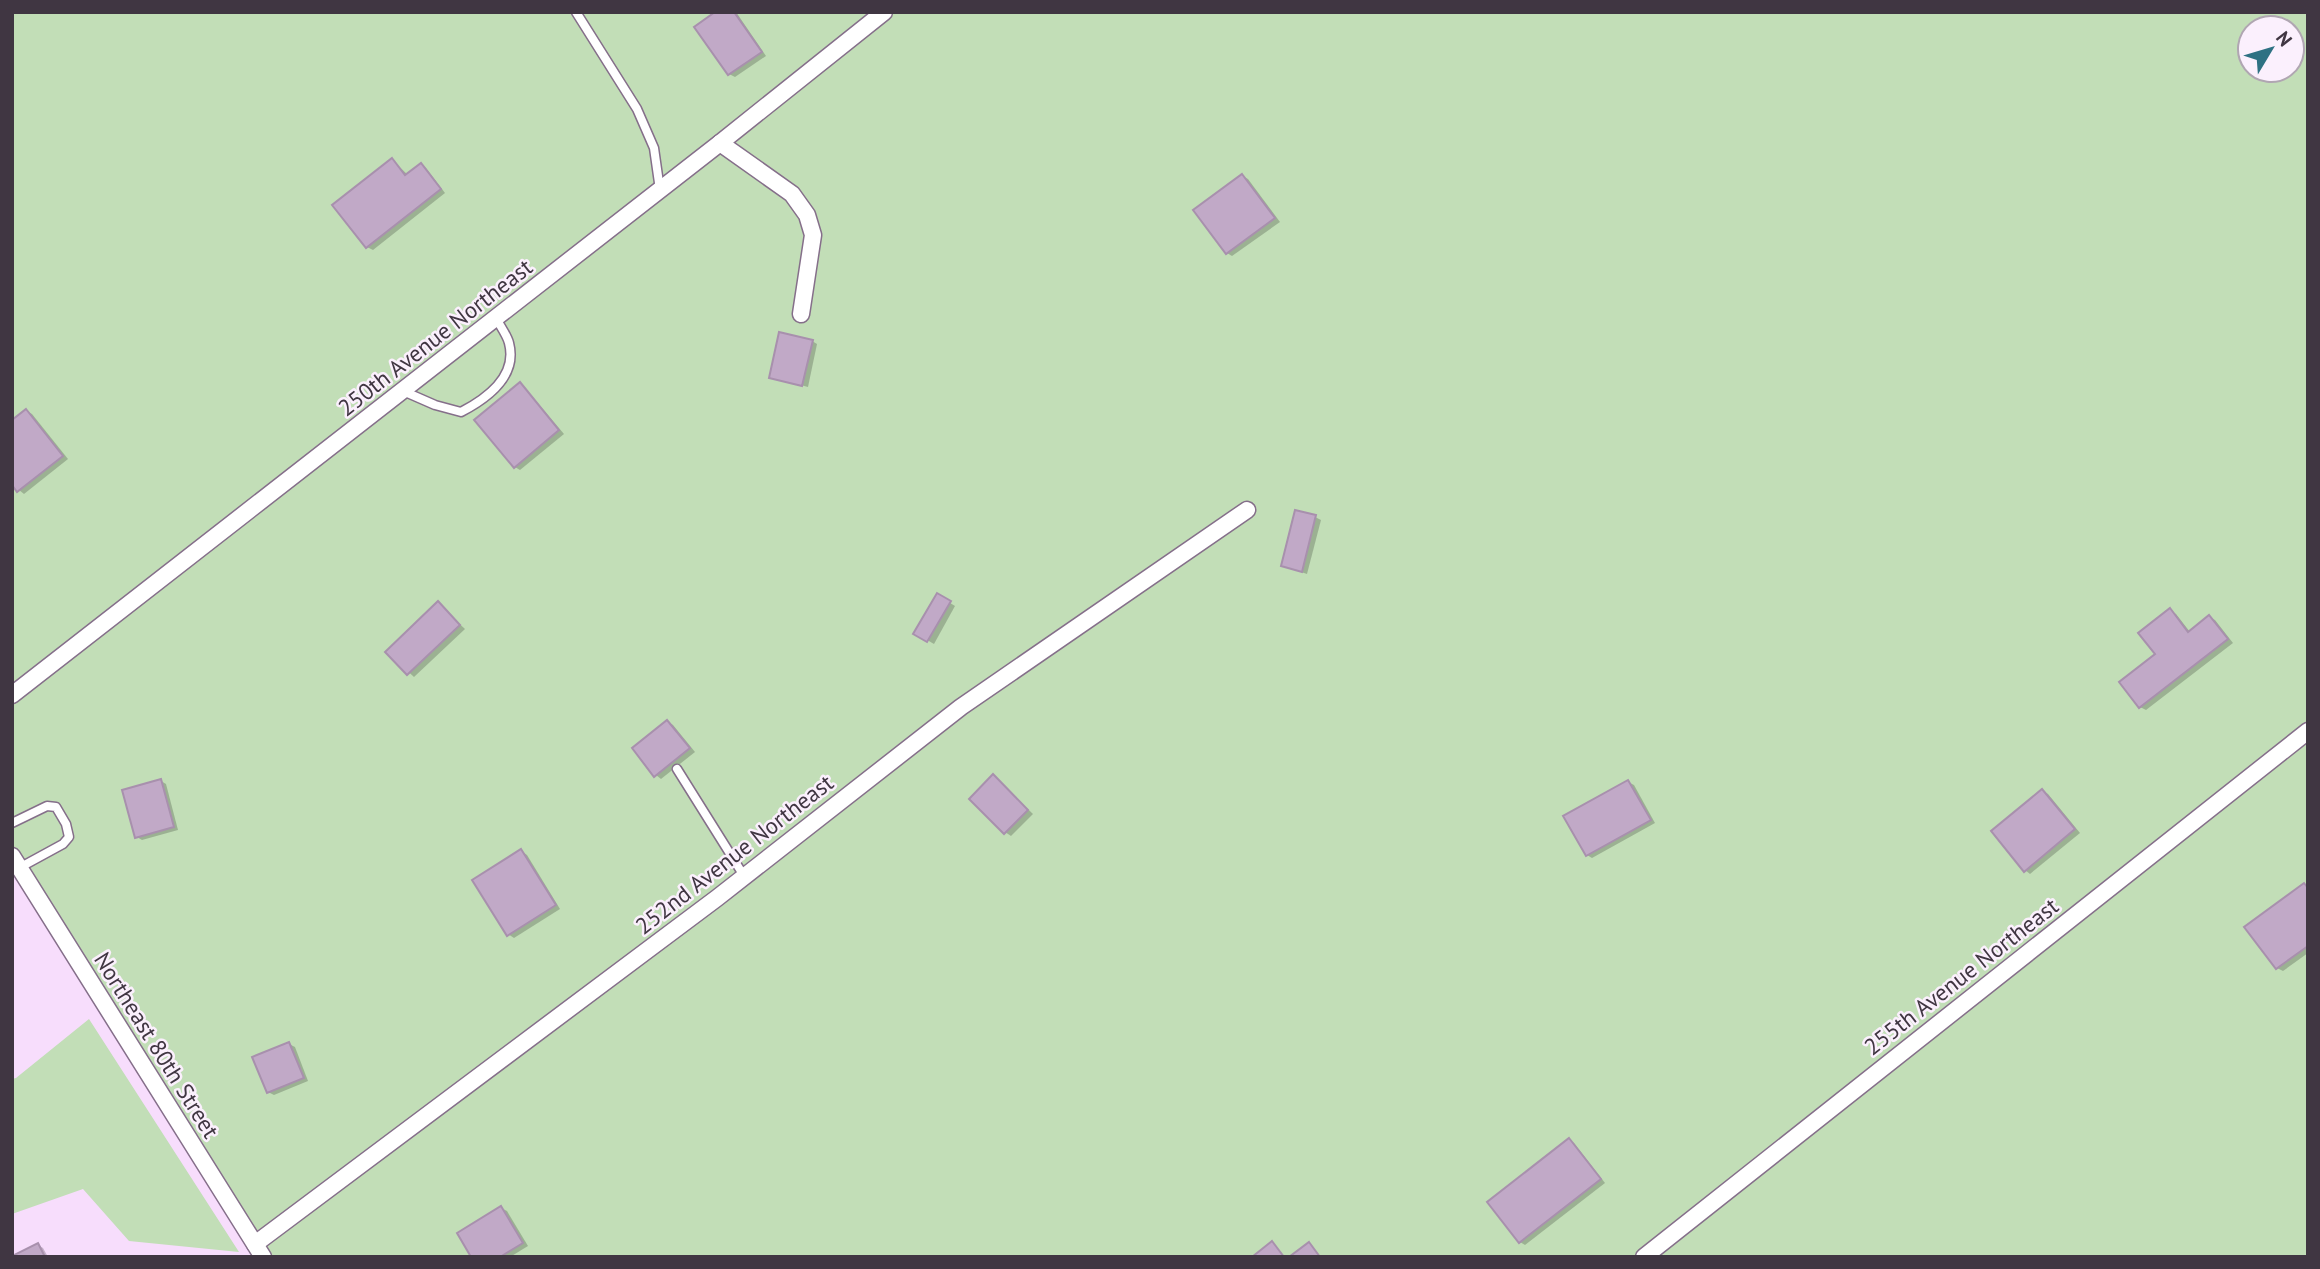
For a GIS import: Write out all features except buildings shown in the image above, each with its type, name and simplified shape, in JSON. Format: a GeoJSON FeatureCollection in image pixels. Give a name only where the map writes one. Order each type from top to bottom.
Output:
{"type":"FeatureCollection","features":[{"type":"Feature","properties":{"kind":"street","name":"250th Avenue Northeast"},"geometry":{"type":"LineString","coordinates":[[12,695],[720,144],[884,12]]}},
{"type":"Feature","properties":{"kind":"street"},"geometry":{"type":"LineString","coordinates":[[720,144],[792,194],[807,215],[813,235],[801,314]]}},
{"type":"Feature","properties":{"kind":"street","name":"252nd Avenue Northeast"},"geometry":{"type":"LineString","coordinates":[[258,1252],[961,707],[1247,510]]}},
{"type":"Feature","properties":{"kind":"street","name":"255th Avenue Northeast"},"geometry":{"type":"LineString","coordinates":[[1644,1257],[2308,731]]}},
{"type":"Feature","properties":{"kind":"street","name":"Northeast 80th Street"},"geometry":{"type":"LineString","coordinates":[[16,862],[258,1252]]}},
{"type":"Feature","properties":{"kind":"lane"},"geometry":{"type":"LineString","coordinates":[[576,12],[637,109],[654,148],[660,190]]}},
{"type":"Feature","properties":{"kind":"lane"},"geometry":{"type":"LineString","coordinates":[[403,391],[435,405],[461,412],[482,401],[499,386],[511,355],[509,341],[496,318]]}},
{"type":"Feature","properties":{"kind":"lane"},"geometry":{"type":"LineString","coordinates":[[677,769],[744,876]]}},
{"type":"Feature","properties":{"kind":"lane"},"geometry":{"type":"LineString","coordinates":[[12,823],[47,806],[55,807],[66,824],[69,837],[63,844],[16,862]]}},
{"type":"Feature","properties":{"kind":"green space"},"geometry":{"type":"Polygon","coordinates":[[[12,12],[2308,12],[2308,1257],[263,1257],[12,856],[12,12]]]}},
{"type":"Feature","properties":{"kind":"green space"},"geometry":{"type":"Polygon","coordinates":[[[89,1019],[239,1252],[129,1241],[83,1189],[12,1214],[12,1079],[89,1019]]]}}]}
